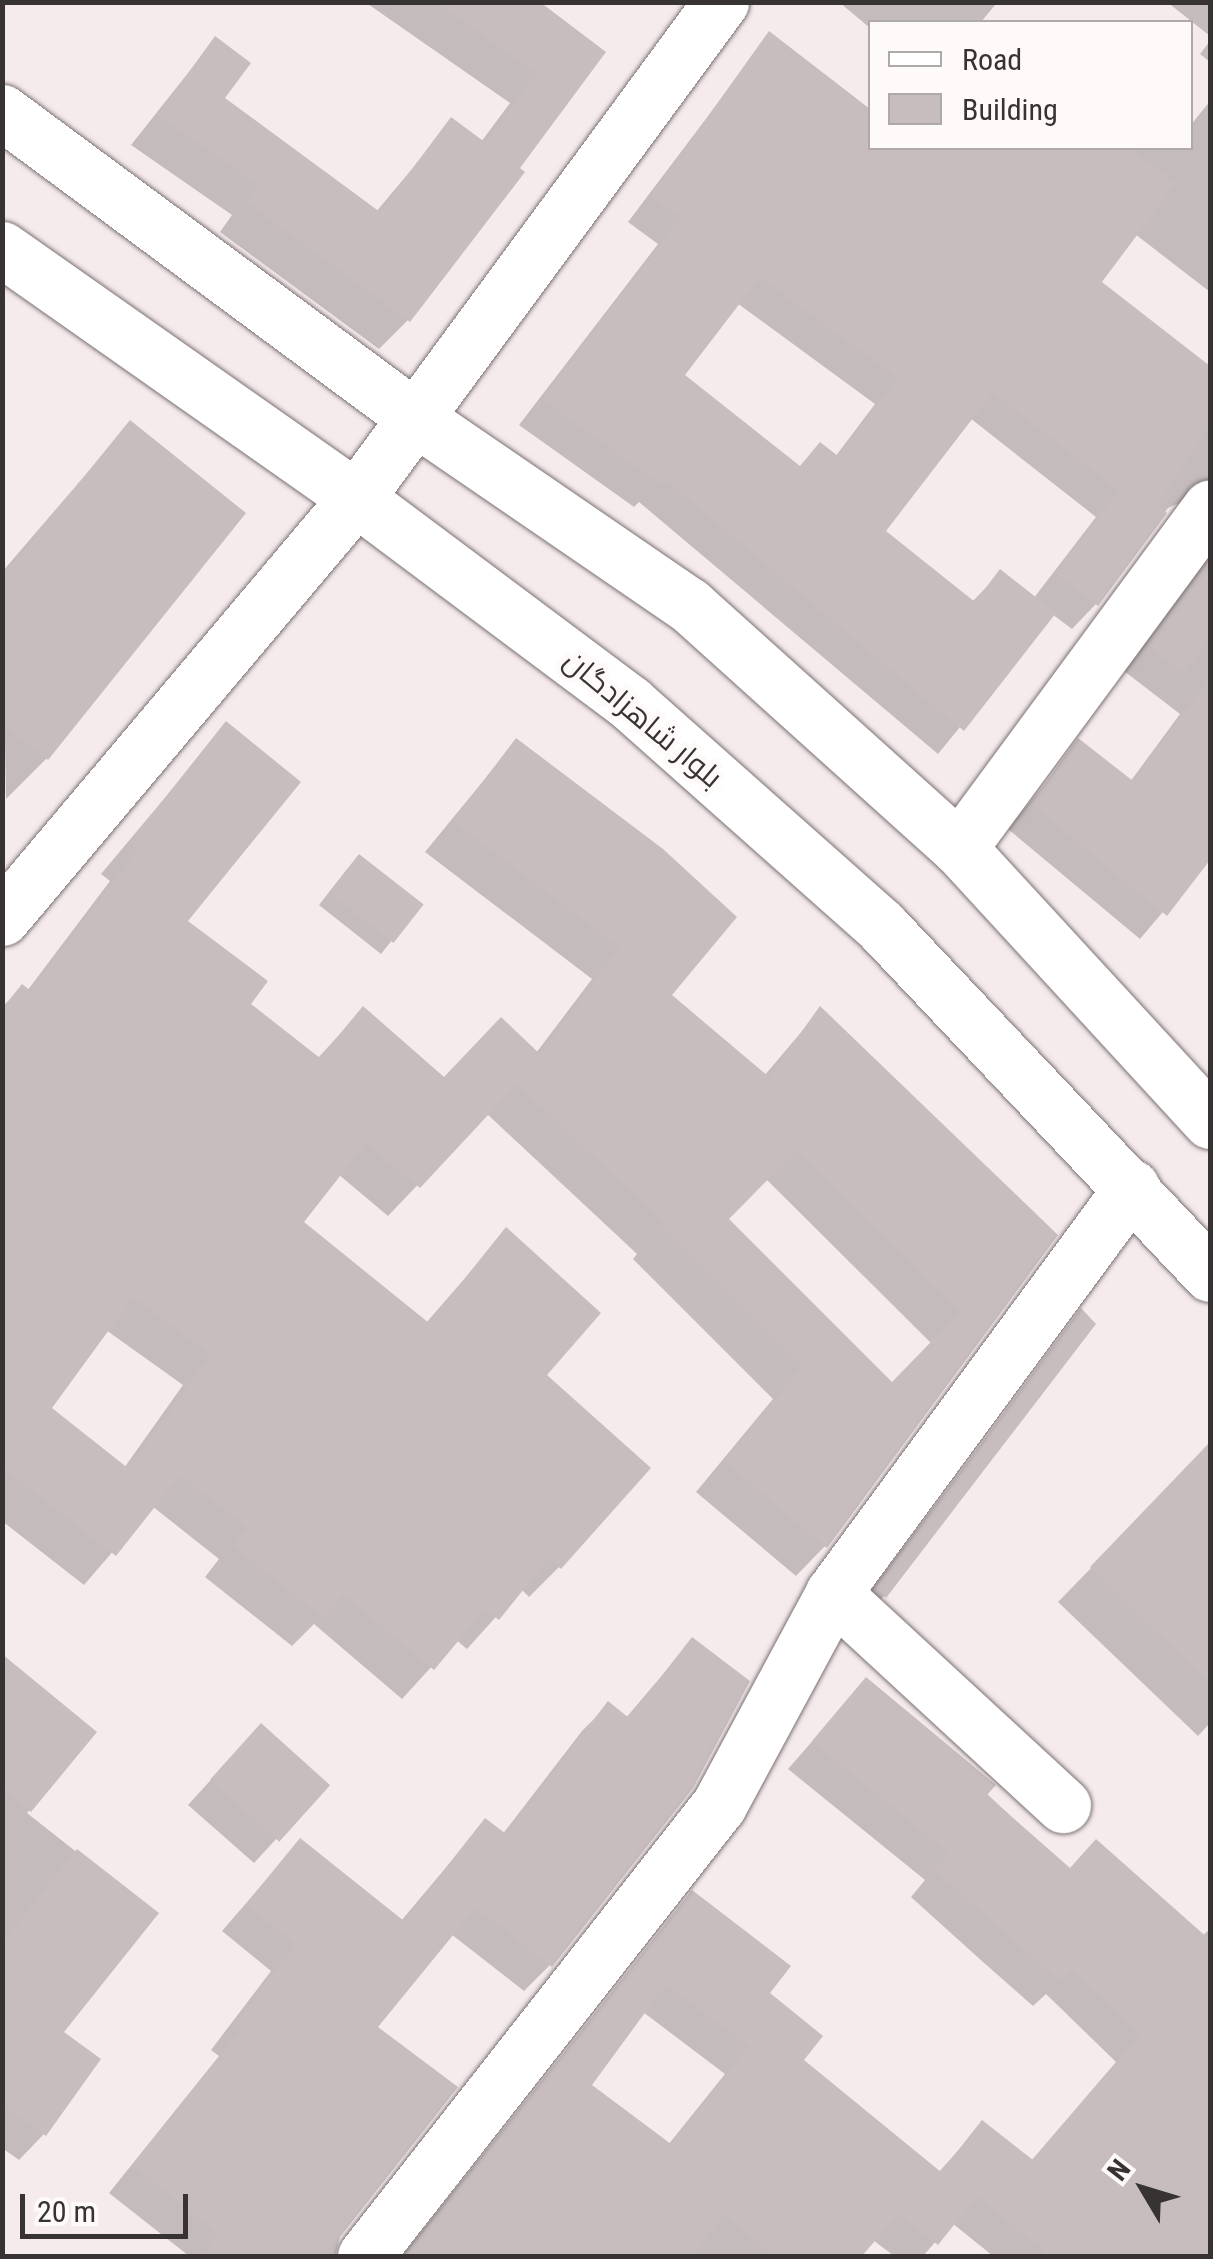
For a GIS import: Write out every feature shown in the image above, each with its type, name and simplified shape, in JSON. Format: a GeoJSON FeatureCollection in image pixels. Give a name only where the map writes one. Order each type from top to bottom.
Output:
{"type":"FeatureCollection","features":[{"type":"Feature","properties":{"kind":"street"},"geometry":{"type":"LineString","coordinates":[[2,918],[356,498],[720,2]]}},
{"type":"Feature","properties":{"kind":"street"},"geometry":{"type":"LineString","coordinates":[[2,112],[417,418],[689,605],[959,848],[1210,1121]]}},
{"type":"Feature","properties":{"kind":"street","name":"بلوار شاهزادگان"},"geometry":{"type":"LineString","coordinates":[[2,249],[356,498],[630,703],[881,926],[1132,1187],[1210,1274]]}},
{"type":"Feature","properties":{"kind":"street"},"geometry":{"type":"LineString","coordinates":[[959,848],[1210,507]]}},
{"type":"Feature","properties":{"kind":"street"},"geometry":{"type":"LineString","coordinates":[[365,2256],[718,1805],[833,1593],[1132,1187]]}},
{"type":"Feature","properties":{"kind":"street"},"geometry":{"type":"LineString","coordinates":[[833,1593],[1063,1805]]}},
{"type":"Feature","properties":{"kind":"building"},"geometry":{"type":"Polygon","coordinates":[[[435,2],[540,2],[606,52],[520,168],[525,172],[410,322],[247,202],[259,185],[158,115],[215,36],[251,63],[225,98],[380,212],[451,117],[486,143],[537,73],[435,2]]]}},
{"type":"Feature","properties":{"kind":"building"},"geometry":{"type":"Polygon","coordinates":[[[769,31],[868,107],[868,150],[1132,150],[1176,183],[1102,282],[1210,366],[1210,426],[1156,505],[1167,513],[1098,606],[1056,573],[1119,491],[993,392],[886,531],[975,602],[1000,569],[1056,613],[964,731],[665,479],[661,484],[542,399],[681,218],[651,196],[769,31]],[[760,277],[685,375],[800,466],[820,442],[838,456],[898,378],[760,277]]]}},
{"type":"Feature","properties":{"kind":"building"},"geometry":{"type":"Polygon","coordinates":[[[130,420],[246,513],[48,760],[2,723],[2,578],[130,420]]]}},
{"type":"Feature","properties":{"kind":"building"},"geometry":{"type":"Polygon","coordinates":[[[1210,559],[1210,638],[1184,673],[1148,645],[1210,559]]]}},
{"type":"Feature","properties":{"kind":"building"},"geometry":{"type":"Polygon","coordinates":[[[1210,679],[1210,860],[1167,916],[1031,803],[1078,738],[1133,781],[1210,679]]]}},
{"type":"Feature","properties":{"kind":"building"},"geometry":{"type":"Polygon","coordinates":[[[226,721],[301,782],[188,921],[268,981],[251,1004],[320,1058],[363,1006],[444,1077],[501,1017],[540,1054],[620,947],[453,821],[516,738],[663,849],[737,917],[672,995],[769,1077],[820,1006],[1058,1235],[827,1548],[724,1461],[802,1367],[662,1227],[665,1223],[517,1084],[420,1188],[366,1143],[304,1222],[429,1323],[506,1227],[601,1313],[547,1375],[651,1468],[561,1569],[549,1558],[499,1620],[485,1609],[434,1670],[343,1594],[324,1618],[233,1546],[248,1528],[180,1475],[116,1556],[6,1470],[2,1475],[2,1009],[22,984],[31,991],[138,850],[129,843],[226,721]],[[797,1150],[729,1219],[892,1382],[960,1312],[797,1150]],[[133,1297],[52,1408],[129,1469],[211,1354],[133,1297]]]}},
{"type":"Feature","properties":{"kind":"building"},"geometry":{"type":"Polygon","coordinates":[[[359,854],[424,904],[393,943],[329,893],[359,854]]]}},
{"type":"Feature","properties":{"kind":"building"},"geometry":{"type":"Polygon","coordinates":[[[1081,1308],[1096,1324],[886,1598],[875,1588],[1081,1308]]]}},
{"type":"Feature","properties":{"kind":"building"},"geometry":{"type":"Polygon","coordinates":[[[1210,1442],[1210,1683],[1090,1567],[1210,1442]]]}},
{"type":"Feature","properties":{"kind":"building"},"geometry":{"type":"Polygon","coordinates":[[[692,1637],[750,1681],[693,1788],[552,1967],[476,1907],[378,2027],[458,2087],[340,2237],[335,2256],[202,2256],[219,2234],[133,2165],[243,2028],[235,2023],[296,1944],[246,1904],[300,1838],[404,1921],[485,1818],[506,1834],[608,1701],[629,1718],[692,1637]]]}},
{"type":"Feature","properties":{"kind":"building"},"geometry":{"type":"Polygon","coordinates":[[[2,1654],[97,1732],[31,1812],[2,1787],[2,1654]]]}},
{"type":"Feature","properties":{"kind":"building"},"geometry":{"type":"Polygon","coordinates":[[[866,1677],[996,1785],[987,1795],[1070,1868],[1096,1839],[1210,1940],[1210,2256],[1051,2256],[977,2196],[938,2245],[898,2214],[862,2256],[774,2256],[724,2214],[693,2256],[404,2256],[692,1890],[791,1966],[770,1993],[823,2036],[804,2060],[941,2172],[982,2120],[1033,2160],[1140,2035],[1072,1969],[1061,1982],[935,1870],[949,1853],[812,1741],[866,1677]],[[666,1984],[592,2085],[671,2144],[749,2046],[666,1984]]]}},
{"type":"Feature","properties":{"kind":"building"},"geometry":{"type":"Polygon","coordinates":[[[261,1723],[330,1785],[279,1842],[210,1779],[261,1723]]]}},
{"type":"Feature","properties":{"kind":"building"},"geometry":{"type":"Polygon","coordinates":[[[77,1849],[159,1913],[64,2032],[101,2059],[46,2136],[2,2104],[2,1944],[77,1849]]]}}]}
